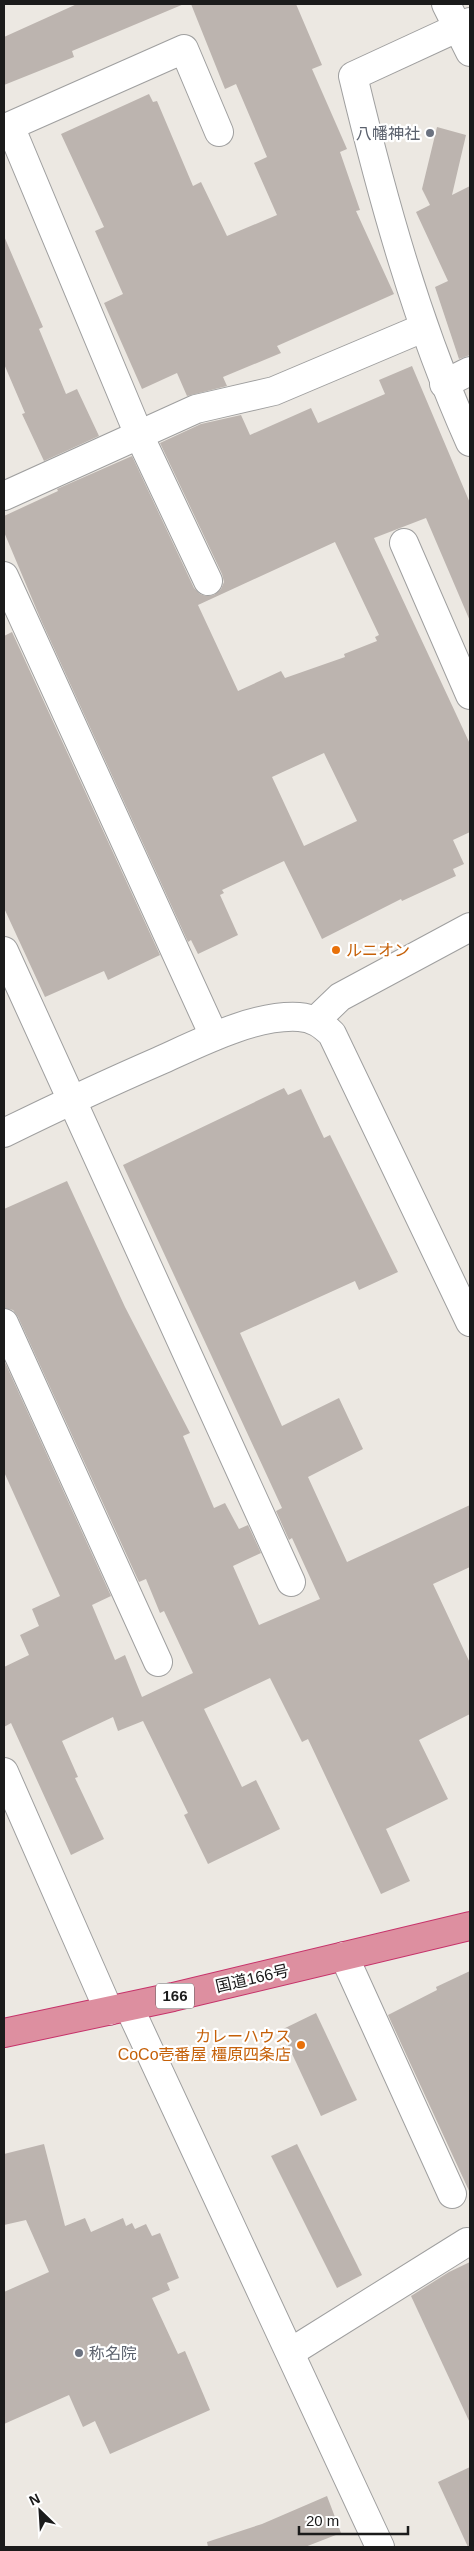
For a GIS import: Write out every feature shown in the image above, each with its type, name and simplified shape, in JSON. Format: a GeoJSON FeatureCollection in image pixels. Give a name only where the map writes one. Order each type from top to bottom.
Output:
{"type":"FeatureCollection","features":[{"type":"Feature","properties":{"kind":"highway","name":"国道166号"},"geometry":{"type":"LineString","coordinates":[[4,2033],[119,2009],[470,1926]]}},
{"type":"Feature","properties":{"kind":"street"},"geometry":{"type":"LineString","coordinates":[[470,52],[458,18],[353,76],[383,200],[423,328],[444,384],[470,442]]}},
{"type":"Feature","properties":{"kind":"street"},"geometry":{"type":"LineString","coordinates":[[208,581],[139,435],[7,127],[184,49],[219,132]]}},
{"type":"Feature","properties":{"kind":"street"},"geometry":{"type":"LineString","coordinates":[[4,496],[196,409],[274,391],[423,328]]}},
{"type":"Feature","properties":{"kind":"street"},"geometry":{"type":"LineString","coordinates":[[444,384],[470,371]]}},
{"type":"Feature","properties":{"kind":"street"},"geometry":{"type":"LineString","coordinates":[[404,543],[470,695]]}},
{"type":"Feature","properties":{"kind":"street"},"geometry":{"type":"LineString","coordinates":[[4,576],[214,1036]]}},
{"type":"Feature","properties":{"kind":"street"},"geometry":{"type":"LineString","coordinates":[[316,1020],[340,997],[470,927]]}},
{"type":"Feature","properties":{"kind":"street"},"geometry":{"type":"LineString","coordinates":[[4,951],[290,1582]]}},
{"type":"Feature","properties":{"kind":"street"},"geometry":{"type":"LineString","coordinates":[[4,1133],[72,1099],[214,1036],[262,1021],[299,1017],[316,1020],[332,1034],[470,1322]]}},
{"type":"Feature","properties":{"kind":"street"},"geometry":{"type":"LineString","coordinates":[[4,1323],[158,1662]]}},
{"type":"Feature","properties":{"kind":"street"},"geometry":{"type":"LineString","coordinates":[[4,1772],[119,2009],[291,2352],[380,2547]]}},
{"type":"Feature","properties":{"kind":"street"},"geometry":{"type":"LineString","coordinates":[[344,1956],[452,2194]]}},
{"type":"Feature","properties":{"kind":"street"},"geometry":{"type":"LineString","coordinates":[[291,2352],[469,2244]]}},
{"type":"Feature","properties":{"kind":"building"},"geometry":{"type":"Polygon","coordinates":[[[77,4],[184,4],[72,51],[74,57],[4,85],[4,37],[77,4]]]}},
{"type":"Feature","properties":{"kind":"building"},"geometry":{"type":"Polygon","coordinates":[[[191,4],[296,4],[322,65],[312,69],[347,149],[340,152],[360,210],[356,211],[394,294],[277,346],[281,353],[223,377],[227,386],[187,396],[177,373],[142,389],[104,303],[123,294],[95,231],[104,227],[61,134],[149,94],[153,102],[157,101],[193,186],[201,182],[227,236],[277,215],[254,163],[267,157],[236,84],[225,89],[191,4]]]}},
{"type":"Feature","properties":{"kind":"building"},"geometry":{"type":"Polygon","coordinates":[[[437,127],[466,135],[452,195],[470,186],[470,355],[459,359],[435,287],[448,281],[416,212],[430,205],[422,189],[437,127]]]}},
{"type":"Feature","properties":{"kind":"building"},"geometry":{"type":"Polygon","coordinates":[[[4,236],[43,327],[39,329],[66,394],[77,389],[99,436],[44,461],[22,414],[25,413],[4,364],[4,236]]]}},
{"type":"Feature","properties":{"kind":"building"},"geometry":{"type":"Polygon","coordinates":[[[412,366],[470,503],[470,621],[426,518],[374,538],[470,744],[470,832],[453,840],[464,864],[453,869],[456,876],[402,901],[401,899],[322,939],[284,861],[222,890],[224,893],[220,895],[238,935],[198,954],[191,940],[188,942],[41,620],[4,532],[4,516],[58,491],[57,489],[132,456],[194,588],[200,594],[206,596],[214,595],[221,589],[224,582],[222,574],[160,443],[201,424],[241,415],[250,435],[311,408],[318,423],[385,394],[379,380],[412,366]],[[335,542],[198,605],[238,691],[281,671],[285,678],[345,657],[344,654],[377,641],[375,637],[379,635],[335,542]],[[324,753],[272,777],[304,846],[357,821],[324,753]]]}},
{"type":"Feature","properties":{"kind":"building"},"geometry":{"type":"Polygon","coordinates":[[[12,632],[160,955],[108,980],[104,971],[45,997],[4,908],[4,636],[12,632]]]}},
{"type":"Feature","properties":{"kind":"building"},"geometry":{"type":"Polygon","coordinates":[[[284,1088],[288,1095],[301,1089],[324,1138],[330,1135],[398,1272],[359,1290],[355,1281],[240,1333],[282,1426],[339,1398],[363,1449],[308,1477],[347,1562],[470,1505],[470,1567],[433,1584],[470,1663],[470,1714],[419,1740],[448,1799],[386,1829],[410,1881],[381,1894],[308,1739],[302,1742],[270,1678],[204,1709],[242,1787],[256,1780],[280,1829],[208,1864],[184,1815],[188,1813],[143,1721],[118,1731],[113,1717],[62,1741],[78,1777],[75,1778],[104,1839],[71,1855],[11,1723],[4,1727],[4,1667],[29,1655],[20,1635],[39,1626],[32,1609],[60,1596],[4,1472],[4,1360],[111,1596],[92,1605],[115,1660],[125,1655],[142,1697],[193,1673],[164,1611],[160,1613],[146,1579],[139,1582],[18,1317],[13,1310],[4,1308],[4,1209],[67,1181],[125,1307],[190,1433],[183,1436],[214,1508],[225,1503],[239,1529],[248,1525],[261,1553],[233,1566],[259,1625],[320,1599],[292,1538],[289,1540],[276,1511],[282,1508],[123,1165],[284,1088]]]}},
{"type":"Feature","properties":{"kind":"building"},"geometry":{"type":"Polygon","coordinates":[[[470,1971],[470,2193],[388,2015],[437,1990],[436,1987],[470,1971]]]}},
{"type":"Feature","properties":{"kind":"building"},"geometry":{"type":"Polygon","coordinates":[[[316,2013],[357,2100],[321,2116],[281,2030],[316,2013]]]}},
{"type":"Feature","properties":{"kind":"building"},"geometry":{"type":"Polygon","coordinates":[[[44,2144],[65,2226],[85,2218],[91,2232],[123,2218],[126,2226],[132,2223],[135,2229],[146,2224],[152,2236],[160,2233],[179,2278],[167,2283],[170,2290],[152,2298],[178,2354],[185,2351],[210,2410],[110,2454],[95,2421],[83,2427],[69,2395],[4,2424],[4,2292],[49,2272],[26,2220],[4,2225],[4,2154],[44,2144]]]}},
{"type":"Feature","properties":{"kind":"building"},"geometry":{"type":"Polygon","coordinates":[[[297,2144],[362,2275],[337,2288],[271,2156],[297,2144]]]}},
{"type":"Feature","properties":{"kind":"building"},"geometry":{"type":"Polygon","coordinates":[[[470,2262],[470,2423],[411,2296],[449,2272],[470,2262]]]}},
{"type":"Feature","properties":{"kind":"building"},"geometry":{"type":"Polygon","coordinates":[[[470,2467],[470,2547],[468,2547],[438,2482],[470,2467]]]}},
{"type":"Feature","properties":{"kind":"building"},"geometry":{"type":"Polygon","coordinates":[[[327,2496],[341,2533],[305,2547],[208,2547],[207,2542],[262,2524],[327,2496]]]}},
{"type":"Feature","properties":{"kind":"place","name":"八幡神社"},"geometry":{"type":"Point","coordinates":[430,133]}},
{"type":"Feature","properties":{"kind":"place","name":"ルニオン"},"geometry":{"type":"Point","coordinates":[336,950]}},
{"type":"Feature","properties":{"kind":"place","name":"カレーハウス CoCo壱番屋 橿原四条店"},"geometry":{"type":"Point","coordinates":[301,2045]}},
{"type":"Feature","properties":{"kind":"place","name":"称名院"},"geometry":{"type":"Point","coordinates":[79,2353]}}]}
